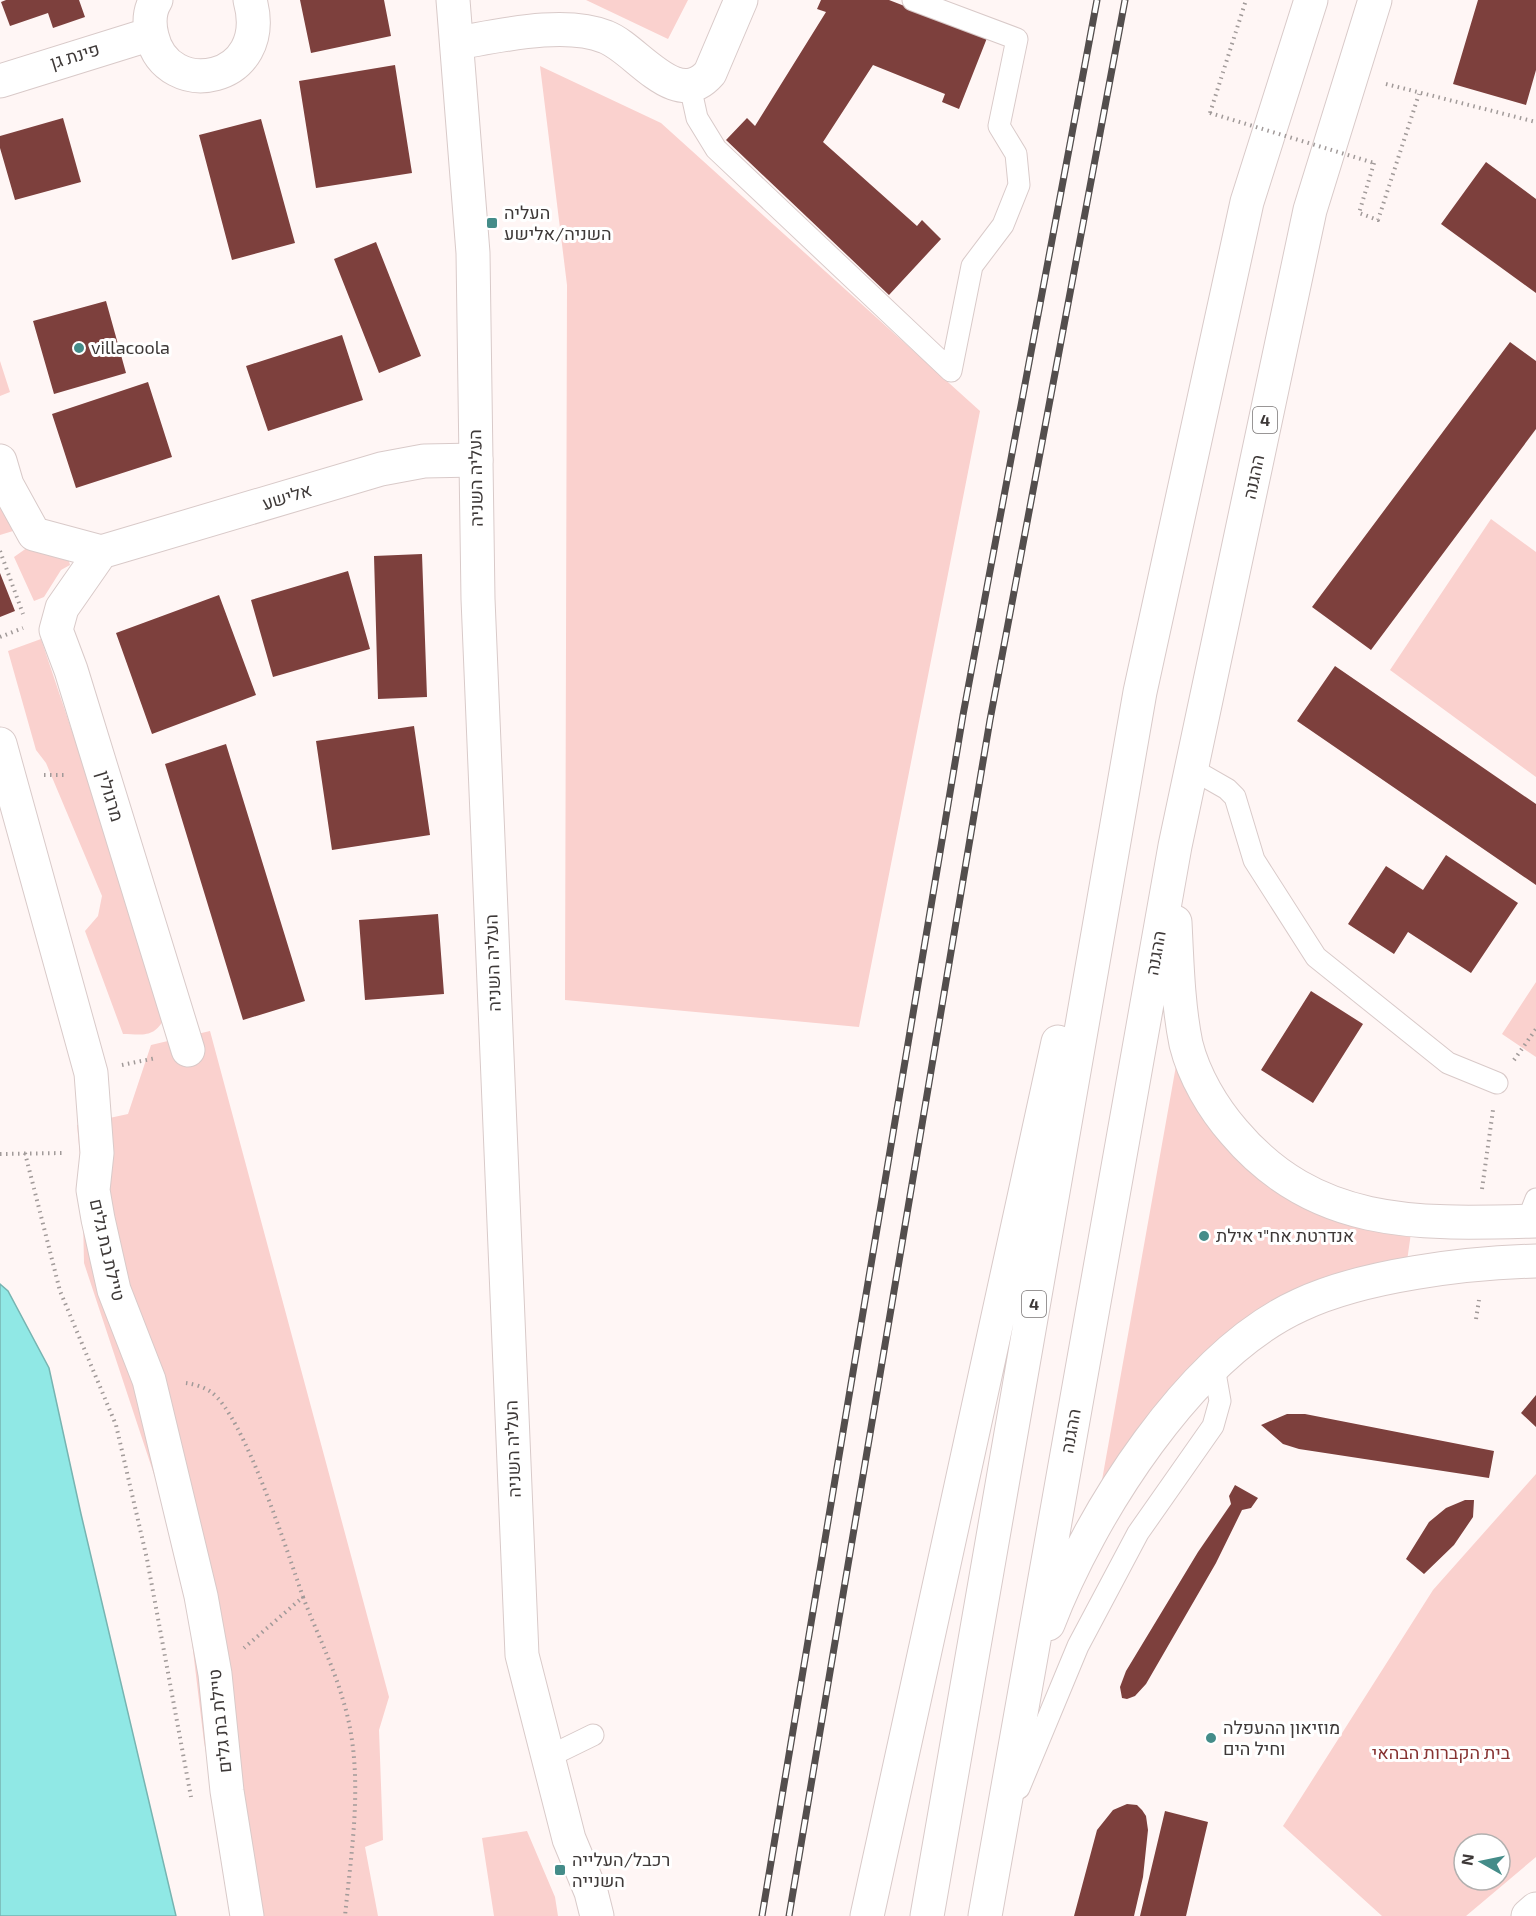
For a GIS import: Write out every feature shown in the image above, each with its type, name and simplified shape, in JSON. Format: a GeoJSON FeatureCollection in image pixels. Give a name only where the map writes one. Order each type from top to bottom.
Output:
{"type":"FeatureCollection","features":[{"type":"Feature","properties":{"kind":"main road"},"geometry":{"type":"LineString","coordinates":[[156,0],[149,26],[154,45],[165,61],[181,72],[199,76],[221,73],[240,60],[252,42],[255,20],[250,0]]}},
{"type":"Feature","properties":{"kind":"main road","name":"העליה השניה"},"geometry":{"type":"LineString","coordinates":[[453,0],[473,253],[479,623],[522,1655],[569,1839],[591,1892],[597,1916]]}},
{"type":"Feature","properties":{"kind":"main road"},"geometry":{"type":"LineString","coordinates":[[457,43],[511,34],[559,30],[594,33],[612,39],[669,82],[690,86],[703,81],[710,73],[741,0]]}},
{"type":"Feature","properties":{"kind":"main road","name":"4"},"geometry":{"type":"LineString","coordinates":[[927,1916],[1140,692],[1247,202],[1311,0]]}},
{"type":"Feature","properties":{"kind":"main road","name":"ההגנה"},"geometry":{"type":"LineString","coordinates":[[985,1916],[1175,846],[1310,210],[1375,0]]}},
{"type":"Feature","properties":{"kind":"main road","name":"פינת גן"},"geometry":{"type":"LineString","coordinates":[[0,81],[151,34]]}},
{"type":"Feature","properties":{"kind":"main road","name":"אלישע"},"geometry":{"type":"LineString","coordinates":[[100,552],[381,469],[424,461],[476,460]]}},
{"type":"Feature","properties":{"kind":"main road"},"geometry":{"type":"LineString","coordinates":[[0,461],[7,485],[34,534],[100,552]]}},
{"type":"Feature","properties":{"kind":"main road","name":"מרגולין"},"geometry":{"type":"LineString","coordinates":[[100,552],[62,608],[56,630],[72,670],[189,1050]]}},
{"type":"Feature","properties":{"kind":"main road"},"geometry":{"type":"LineString","coordinates":[[867,1916],[1033,1152],[1140,692]]}},
{"type":"Feature","properties":{"kind":"main road","name":"טיילת בת גלים"},"geometry":{"type":"LineString","coordinates":[[0,744],[91,1073],[97,1152],[93,1190],[102,1239],[114,1290],[149,1380],[201,1596],[215,1674],[227,1791],[247,1916]]}},
{"type":"Feature","properties":{"kind":"main road"},"geometry":{"type":"LineString","coordinates":[[1175,846],[1177,957],[1187,1046],[1200,1081],[1219,1114],[1243,1143],[1288,1183],[1326,1202],[1371,1215],[1414,1221],[1533,1214]]}},
{"type":"Feature","properties":{"kind":"main road"},"geometry":{"type":"LineString","coordinates":[[1026,1681],[1053,1611],[1112,1498],[1144,1448],[1186,1395],[1250,1336],[1299,1305],[1352,1285],[1412,1274],[1536,1261]]}},
{"type":"Feature","properties":{"kind":"main road"},"geometry":{"type":"LineString","coordinates":[[1528,1916],[1536,1909]]}},
{"type":"Feature","properties":{"kind":"lane"},"geometry":{"type":"LineString","coordinates":[[690,86],[697,118],[716,148],[951,371],[972,266],[1003,225],[1019,185],[1016,154],[999,126],[1017,39],[913,0]]}},
{"type":"Feature","properties":{"kind":"lane"},"geometry":{"type":"LineString","coordinates":[[1192,769],[1227,789],[1235,797],[1254,860],[1280,905],[1316,957],[1448,1063],[1497,1083]]}},
{"type":"Feature","properties":{"kind":"lane"},"geometry":{"type":"LineString","coordinates":[[991,1884],[1019,1789],[1077,1646],[1138,1533],[1214,1426],[1220,1401],[1214,1367]]}},
{"type":"Feature","properties":{"kind":"lane"},"geometry":{"type":"LineString","coordinates":[[548,1757],[593,1735]]}},
{"type":"Feature","properties":{"kind":"path"},"geometry":{"type":"LineString","coordinates":[[1246,0],[1210,113],[1374,163],[1359,213],[1378,220],[1419,94]]}},
{"type":"Feature","properties":{"kind":"path"},"geometry":{"type":"LineString","coordinates":[[1385,84],[1536,122]]}},
{"type":"Feature","properties":{"kind":"path"},"geometry":{"type":"LineString","coordinates":[[0,551],[24,615]]}},
{"type":"Feature","properties":{"kind":"path"},"geometry":{"type":"LineString","coordinates":[[9,776],[104,774]]}},
{"type":"Feature","properties":{"kind":"path"},"geometry":{"type":"LineString","coordinates":[[91,1073],[189,1050]]}},
{"type":"Feature","properties":{"kind":"path"},"geometry":{"type":"LineString","coordinates":[[0,1154],[97,1152]]}},
{"type":"Feature","properties":{"kind":"path"},"geometry":{"type":"LineString","coordinates":[[25,1154],[60,1291],[116,1425],[147,1559],[191,1802]]}},
{"type":"Feature","properties":{"kind":"path"},"geometry":{"type":"LineString","coordinates":[[1476,1320],[1479,1300]]}},
{"type":"Feature","properties":{"kind":"path"},"geometry":{"type":"LineString","coordinates":[[149,1380],[194,1384],[213,1393],[237,1425],[344,1701],[355,1772],[356,1810],[345,1916]]}},
{"type":"Feature","properties":{"kind":"path"},"geometry":{"type":"LineString","coordinates":[[215,1674],[303,1597]]}},
{"type":"Feature","properties":{"kind":"green space"},"geometry":{"type":"Polygon","coordinates":[[[586,0],[688,0],[668,39],[586,0]]]}},
{"type":"Feature","properties":{"kind":"green space"},"geometry":{"type":"Polygon","coordinates":[[[540,66],[661,123],[980,411],[859,1027],[565,1000],[567,285],[540,66]]]}},
{"type":"Feature","properties":{"kind":"green space"},"geometry":{"type":"Polygon","coordinates":[[[0,361],[10,392],[0,396],[0,361]]]}},
{"type":"Feature","properties":{"kind":"green space"},"geometry":{"type":"Polygon","coordinates":[[[0,497],[13,531],[0,535],[0,497]]]}},
{"type":"Feature","properties":{"kind":"green space"},"geometry":{"type":"Polygon","coordinates":[[[1491,519],[1536,552],[1536,777],[1390,670],[1491,519]]]}},
{"type":"Feature","properties":{"kind":"green space"},"geometry":{"type":"Polygon","coordinates":[[[31,545],[68,557],[70,565],[61,570],[44,597],[34,601],[14,557],[31,545]]]}},
{"type":"Feature","properties":{"kind":"green space"},"geometry":{"type":"Polygon","coordinates":[[[41,639],[167,1014],[159,1027],[150,1033],[123,1034],[85,931],[98,916],[102,896],[46,763],[36,750],[8,651],[41,639]]]}},
{"type":"Feature","properties":{"kind":"green space"},"geometry":{"type":"Polygon","coordinates":[[[1536,982],[1536,1057],[1502,1034],[1536,982]]]}},
{"type":"Feature","properties":{"kind":"green space"},"geometry":{"type":"Polygon","coordinates":[[[210,1031],[389,1697],[379,1730],[383,1840],[365,1847],[378,1916],[237,1916],[204,1742],[182,1559],[84,1263],[82,1176],[77,1125],[128,1114],[151,1045],[210,1031]]]}},
{"type":"Feature","properties":{"kind":"green space"},"geometry":{"type":"Polygon","coordinates":[[[1179,1049],[1195,1102],[1232,1153],[1280,1194],[1331,1215],[1411,1233],[1407,1261],[1241,1323],[1189,1368],[1140,1430],[1099,1497],[1179,1049]]]}},
{"type":"Feature","properties":{"kind":"green space","name":"בית הקברות הבהאי"},"geometry":{"type":"Polygon","coordinates":[[[1536,1474],[1536,1857],[1512,1877],[1512,1832],[1452,1832],[1452,1892],[1494,1892],[1466,1916],[1382,1916],[1283,1826],[1433,1590],[1536,1474]]]}},
{"type":"Feature","properties":{"kind":"green space"},"geometry":{"type":"Polygon","coordinates":[[[527,1831],[555,1897],[558,1916],[494,1916],[482,1838],[527,1831]]]}},
{"type":"Feature","properties":{"kind":"water"},"geometry":{"type":"Polygon","coordinates":[[[0,1284],[8,1291],[49,1368],[176,1916],[0,1916],[0,1284]]]}},
{"type":"Feature","properties":{"kind":"building"},"geometry":{"type":"Polygon","coordinates":[[[6,0],[79,0],[85,17],[53,28],[48,13],[10,26],[1,2],[6,0]]]}},
{"type":"Feature","properties":{"kind":"building"},"geometry":{"type":"Polygon","coordinates":[[[300,0],[384,0],[391,36],[311,53],[300,0]]]}},
{"type":"Feature","properties":{"kind":"building"},"geometry":{"type":"Polygon","coordinates":[[[821,0],[889,0],[987,38],[959,109],[942,102],[945,94],[873,65],[823,142],[917,226],[922,220],[941,239],[889,295],[726,140],[747,118],[755,126],[826,12],[817,9],[821,0]]]}},
{"type":"Feature","properties":{"kind":"building"},"geometry":{"type":"Polygon","coordinates":[[[1478,0],[1536,0],[1536,70],[1526,105],[1453,84],[1478,0]]]}},
{"type":"Feature","properties":{"kind":"building"},"geometry":{"type":"Polygon","coordinates":[[[395,65],[412,173],[316,188],[299,81],[395,65]]]}},
{"type":"Feature","properties":{"kind":"building"},"geometry":{"type":"Polygon","coordinates":[[[63,118],[81,182],[15,200],[0,148],[0,136],[63,118]]]}},
{"type":"Feature","properties":{"kind":"building"},"geometry":{"type":"Polygon","coordinates":[[[261,119],[295,243],[232,260],[199,135],[261,119]]]}},
{"type":"Feature","properties":{"kind":"building"},"geometry":{"type":"Polygon","coordinates":[[[1486,162],[1536,199],[1536,293],[1441,224],[1486,162]]]}},
{"type":"Feature","properties":{"kind":"building"},"geometry":{"type":"Polygon","coordinates":[[[376,242],[421,356],[379,373],[334,259],[376,242]]]}},
{"type":"Feature","properties":{"kind":"building"},"geometry":{"type":"Polygon","coordinates":[[[106,301],[126,373],[54,394],[33,321],[106,301]]]}},
{"type":"Feature","properties":{"kind":"building"},"geometry":{"type":"Polygon","coordinates":[[[342,335],[363,400],[268,431],[246,366],[342,335]]]}},
{"type":"Feature","properties":{"kind":"building"},"geometry":{"type":"Polygon","coordinates":[[[1510,342],[1536,361],[1536,429],[1371,650],[1312,607],[1510,342]]]}},
{"type":"Feature","properties":{"kind":"building"},"geometry":{"type":"Polygon","coordinates":[[[148,382],[172,457],[76,488],[52,414],[148,382]]]}},
{"type":"Feature","properties":{"kind":"building"},"geometry":{"type":"Polygon","coordinates":[[[422,554],[427,697],[378,699],[374,556],[422,554]]]}},
{"type":"Feature","properties":{"kind":"building"},"geometry":{"type":"Polygon","coordinates":[[[348,571],[370,649],[273,677],[251,600],[348,571]]]}},
{"type":"Feature","properties":{"kind":"building"},"geometry":{"type":"Polygon","coordinates":[[[0,573],[15,611],[0,617],[0,573]]]}},
{"type":"Feature","properties":{"kind":"building"},"geometry":{"type":"Polygon","coordinates":[[[219,595],[256,695],[152,734],[116,633],[219,595]]]}},
{"type":"Feature","properties":{"kind":"building"},"geometry":{"type":"Polygon","coordinates":[[[1335,666],[1536,804],[1536,885],[1297,721],[1335,666]]]}},
{"type":"Feature","properties":{"kind":"building"},"geometry":{"type":"Polygon","coordinates":[[[414,726],[430,835],[332,850],[316,741],[414,726]]]}},
{"type":"Feature","properties":{"kind":"building"},"geometry":{"type":"Polygon","coordinates":[[[226,744],[305,1001],[243,1020],[165,764],[226,744]]]}},
{"type":"Feature","properties":{"kind":"building"},"geometry":{"type":"Polygon","coordinates":[[[1446,855],[1518,903],[1471,973],[1408,932],[1394,954],[1348,924],[1386,866],[1423,890],[1446,855]]]}},
{"type":"Feature","properties":{"kind":"building"},"geometry":{"type":"Polygon","coordinates":[[[438,914],[444,994],[365,1000],[359,920],[438,914]]]}},
{"type":"Feature","properties":{"kind":"building"},"geometry":{"type":"Polygon","coordinates":[[[1311,991],[1363,1024],[1313,1103],[1261,1070],[1311,991]]]}},
{"type":"Feature","properties":{"kind":"building"},"geometry":{"type":"Polygon","coordinates":[[[1536,1395],[1536,1427],[1521,1413],[1536,1395]]]}},
{"type":"Feature","properties":{"kind":"building"},"geometry":{"type":"Polygon","coordinates":[[[1287,1414],[1305,1414],[1494,1451],[1489,1478],[1299,1449],[1283,1444],[1261,1425],[1287,1414]]]}},
{"type":"Feature","properties":{"kind":"building"},"geometry":{"type":"Polygon","coordinates":[[[1235,1485],[1258,1498],[1251,1508],[1242,1510],[1216,1563],[1146,1684],[1135,1696],[1122,1698],[1120,1687],[1126,1671],[1198,1552],[1231,1504],[1229,1496],[1235,1485]]]}},
{"type":"Feature","properties":{"kind":"building"},"geometry":{"type":"Polygon","coordinates":[[[1465,1500],[1474,1500],[1473,1517],[1454,1545],[1424,1574],[1406,1559],[1429,1522],[1446,1508],[1465,1500]]]}},
{"type":"Feature","properties":{"kind":"building"},"geometry":{"type":"Polygon","coordinates":[[[1127,1804],[1137,1805],[1142,1810],[1146,1816],[1148,1830],[1143,1877],[1134,1916],[1074,1916],[1097,1830],[1113,1810],[1127,1804]]]}},
{"type":"Feature","properties":{"kind":"building"},"geometry":{"type":"Polygon","coordinates":[[[1165,1811],[1208,1822],[1186,1916],[1140,1916],[1165,1811]]]}},
{"type":"Feature","properties":{"kind":"railway"},"geometry":{"type":"LineString","coordinates":[[762,1916],[963,715],[1097,0]]}},
{"type":"Feature","properties":{"kind":"railway"},"geometry":{"type":"LineString","coordinates":[[789,1916],[990,720],[1125,0]]}},
{"type":"Feature","properties":{"kind":"place","name":"העליה השניה/אלישע"},"geometry":{"type":"Point","coordinates":[492,223]}},
{"type":"Feature","properties":{"kind":"place","name":"villacoola"},"geometry":{"type":"Point","coordinates":[79,348]}},
{"type":"Feature","properties":{"kind":"place","name":"אנדרטת אח\"י אילת"},"geometry":{"type":"Point","coordinates":[1204,1236]}},
{"type":"Feature","properties":{"kind":"place","name":"מוזיאון ההעפלה וחיל הים"},"geometry":{"type":"Point","coordinates":[1211,1738]}},
{"type":"Feature","properties":{"kind":"place","name":"רכבל/העלייה השנייה"},"geometry":{"type":"Point","coordinates":[560,1870]}}]}
